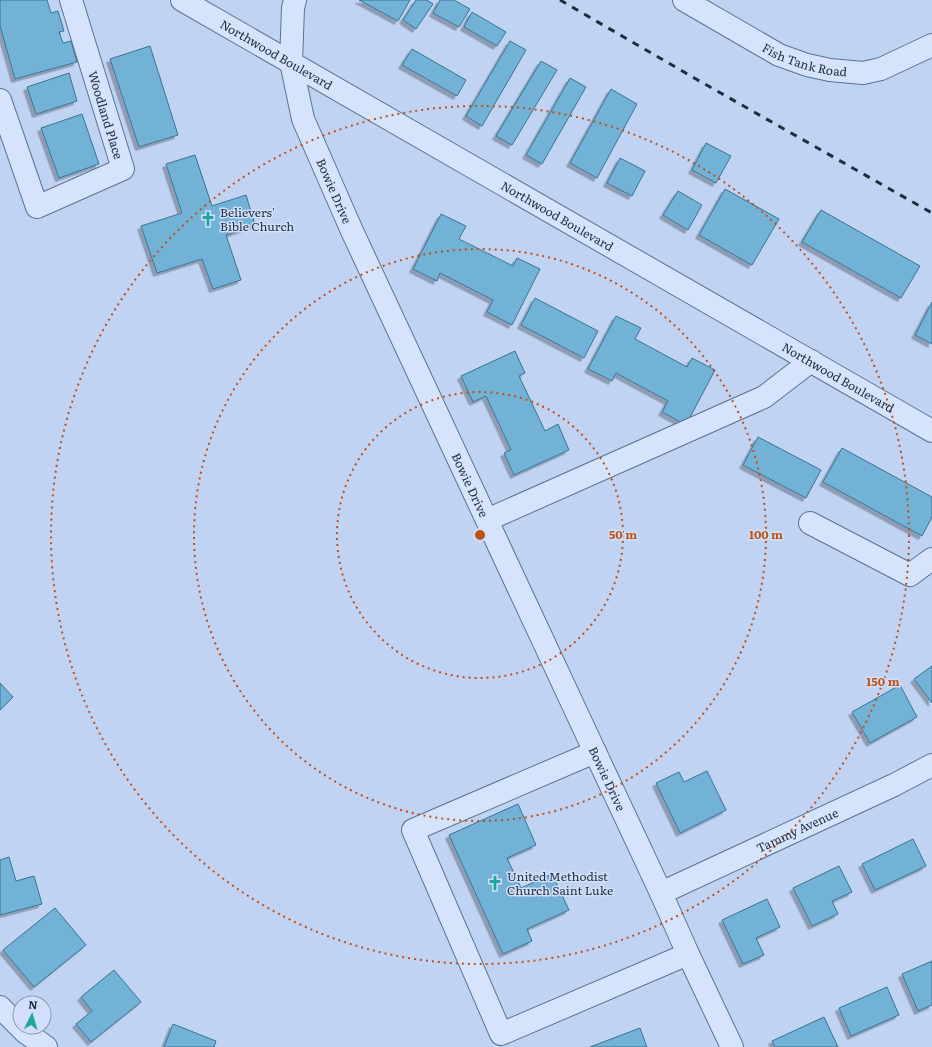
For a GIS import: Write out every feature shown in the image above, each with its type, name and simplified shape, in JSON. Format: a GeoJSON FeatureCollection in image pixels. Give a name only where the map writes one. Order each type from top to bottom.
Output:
{"type":"FeatureCollection","features":[{"type":"Feature","properties":{"kind":"street","name":"Woodland Place"},"geometry":{"type":"LineString","coordinates":[[0,100],[37,207],[122,169],[71,0]]}},
{"type":"Feature","properties":{"kind":"street","name":"Northwood Boulevard"},"geometry":{"type":"LineString","coordinates":[[182,0],[932,431]]}},
{"type":"Feature","properties":{"kind":"street","name":"Bowie Drive"},"geometry":{"type":"LineString","coordinates":[[295,0],[293,8],[291,62],[302,119],[732,1047]]}},
{"type":"Feature","properties":{"kind":"street","name":"Fish Tank Road"},"geometry":{"type":"LineString","coordinates":[[684,0],[779,55],[807,65],[830,70],[863,73],[881,69],[932,44]]}},
{"type":"Feature","properties":{"kind":"street"},"geometry":{"type":"LineString","coordinates":[[487,520],[764,397],[811,361]]}},
{"type":"Feature","properties":{"kind":"street"},"geometry":{"type":"LineString","coordinates":[[810,523],[910,575],[932,559]]}},
{"type":"Feature","properties":{"kind":"street"},"geometry":{"type":"LineString","coordinates":[[595,752],[413,830],[501,1034],[688,954]]}},
{"type":"Feature","properties":{"kind":"street","name":"Tammy Avenue"},"geometry":{"type":"LineString","coordinates":[[661,893],[894,785],[932,765]]}},
{"type":"Feature","properties":{"kind":"street"},"geometry":{"type":"LineString","coordinates":[[0,1007],[25,1032],[46,1047]]}},
{"type":"Feature","properties":{"kind":"building"},"geometry":{"type":"Polygon","coordinates":[[[0,0],[47,0],[51,13],[58,11],[64,31],[59,32],[63,43],[71,41],[77,62],[15,79],[0,26],[0,0]]]}},
{"type":"Feature","properties":{"kind":"building"},"geometry":{"type":"Polygon","coordinates":[[[359,0],[410,0],[398,21],[359,0]]]}},
{"type":"Feature","properties":{"kind":"building"},"geometry":{"type":"Polygon","coordinates":[[[416,0],[427,0],[433,4],[416,29],[403,20],[416,0]]]}},
{"type":"Feature","properties":{"kind":"building"},"geometry":{"type":"Polygon","coordinates":[[[440,0],[454,0],[470,9],[459,27],[433,13],[440,0]]]}},
{"type":"Feature","properties":{"kind":"building"},"geometry":{"type":"Polygon","coordinates":[[[472,12],[506,32],[497,46],[464,27],[472,12]]]}},
{"type":"Feature","properties":{"kind":"building"},"geometry":{"type":"Polygon","coordinates":[[[510,41],[526,50],[482,126],[466,116],[510,41]]]}},
{"type":"Feature","properties":{"kind":"building"},"geometry":{"type":"Polygon","coordinates":[[[150,46],[178,135],[139,147],[110,59],[150,46]]]}},
{"type":"Feature","properties":{"kind":"building"},"geometry":{"type":"Polygon","coordinates":[[[412,49],[466,80],[457,96],[402,65],[412,49]]]}},
{"type":"Feature","properties":{"kind":"building"},"geometry":{"type":"Polygon","coordinates":[[[541,61],[557,70],[512,145],[496,136],[541,61]]]}},
{"type":"Feature","properties":{"kind":"building"},"geometry":{"type":"Polygon","coordinates":[[[69,73],[77,101],[36,114],[27,87],[69,73]]]}},
{"type":"Feature","properties":{"kind":"building"},"geometry":{"type":"Polygon","coordinates":[[[570,78],[586,87],[542,164],[526,155],[570,78]]]}},
{"type":"Feature","properties":{"kind":"building"},"geometry":{"type":"Polygon","coordinates":[[[611,89],[637,104],[597,178],[570,163],[611,89]]]}},
{"type":"Feature","properties":{"kind":"building"},"geometry":{"type":"Polygon","coordinates":[[[82,114],[99,164],[59,178],[41,128],[82,114]]]}},
{"type":"Feature","properties":{"kind":"building"},"geometry":{"type":"Polygon","coordinates":[[[706,143],[731,156],[716,183],[692,170],[706,143]]]}},
{"type":"Feature","properties":{"kind":"building","name":"Believers' Bible Church"},"geometry":{"type":"Polygon","coordinates":[[[195,155],[212,206],[246,195],[255,225],[226,235],[241,280],[213,289],[202,259],[157,273],[141,226],[182,213],[166,164],[195,155]]]}},
{"type":"Feature","properties":{"kind":"building"},"geometry":{"type":"Polygon","coordinates":[[[620,158],[645,171],[632,196],[607,183],[620,158]]]}},
{"type":"Feature","properties":{"kind":"building"},"geometry":{"type":"Polygon","coordinates":[[[725,189],[779,219],[752,265],[699,235],[725,189]]]}},
{"type":"Feature","properties":{"kind":"building"},"geometry":{"type":"Polygon","coordinates":[[[678,191],[702,205],[688,230],[663,215],[678,191]]]}},
{"type":"Feature","properties":{"kind":"building"},"geometry":{"type":"Polygon","coordinates":[[[821,210],[920,266],[901,298],[802,242],[821,210]]]}},
{"type":"Feature","properties":{"kind":"building"},"geometry":{"type":"Polygon","coordinates":[[[441,214],[466,226],[459,239],[513,266],[517,258],[540,269],[512,325],[487,312],[493,300],[440,273],[437,281],[413,269],[441,214]]]}},
{"type":"Feature","properties":{"kind":"building"},"geometry":{"type":"Polygon","coordinates":[[[535,298],[598,331],[584,358],[521,325],[535,298]]]}},
{"type":"Feature","properties":{"kind":"building"},"geometry":{"type":"Polygon","coordinates":[[[932,302],[932,344],[915,335],[932,302]]]}},
{"type":"Feature","properties":{"kind":"building"},"geometry":{"type":"Polygon","coordinates":[[[616,316],[641,328],[635,339],[687,367],[692,358],[715,370],[686,425],[662,412],[668,401],[616,373],[612,381],[588,369],[616,316]]]}},
{"type":"Feature","properties":{"kind":"building"},"geometry":{"type":"Polygon","coordinates":[[[515,351],[525,373],[519,376],[545,431],[558,424],[569,450],[514,475],[504,453],[511,450],[486,396],[473,402],[461,376],[515,351]]]}},
{"type":"Feature","properties":{"kind":"building"},"geometry":{"type":"Polygon","coordinates":[[[758,437],[821,470],[806,498],[743,465],[758,437]]]}},
{"type":"Feature","properties":{"kind":"building"},"geometry":{"type":"Polygon","coordinates":[[[842,448],[932,497],[932,517],[922,536],[823,482],[842,448]]]}},
{"type":"Feature","properties":{"kind":"building"},"geometry":{"type":"Polygon","coordinates":[[[932,666],[932,703],[914,679],[932,666]]]}},
{"type":"Feature","properties":{"kind":"building"},"geometry":{"type":"Polygon","coordinates":[[[0,683],[13,697],[0,710],[0,683]]]}},
{"type":"Feature","properties":{"kind":"building"},"geometry":{"type":"Polygon","coordinates":[[[900,685],[917,717],[870,743],[852,712],[900,685]]]}},
{"type":"Feature","properties":{"kind":"building"},"geometry":{"type":"Polygon","coordinates":[[[707,771],[726,810],[680,833],[656,783],[679,772],[684,782],[707,771]]]}},
{"type":"Feature","properties":{"kind":"building"},"geometry":{"type":"Polygon","coordinates":[[[518,804],[536,845],[507,858],[521,888],[552,874],[569,910],[527,929],[532,941],[503,954],[449,835],[518,804]]]}},
{"type":"Feature","properties":{"kind":"building"},"geometry":{"type":"Polygon","coordinates":[[[913,839],[926,866],[875,890],[862,864],[913,839]]]}},
{"type":"Feature","properties":{"kind":"building"},"geometry":{"type":"Polygon","coordinates":[[[9,857],[16,881],[34,876],[42,904],[0,915],[0,860],[9,857]]]}},
{"type":"Feature","properties":{"kind":"building"},"geometry":{"type":"Polygon","coordinates":[[[839,866],[852,892],[832,901],[838,914],[812,926],[793,888],[839,866]]]}},
{"type":"Feature","properties":{"kind":"building"},"geometry":{"type":"Polygon","coordinates":[[[767,899],[780,927],[756,938],[764,955],[743,964],[722,920],[767,899]]]}},
{"type":"Feature","properties":{"kind":"building"},"geometry":{"type":"Polygon","coordinates":[[[55,908],[86,945],[34,987],[3,950],[55,908]]]}},
{"type":"Feature","properties":{"kind":"building"},"geometry":{"type":"Polygon","coordinates":[[[932,961],[932,1005],[918,1011],[902,974],[932,961]]]}},
{"type":"Feature","properties":{"kind":"building"},"geometry":{"type":"Polygon","coordinates":[[[114,970],[141,1002],[91,1042],[76,1024],[92,1011],[81,997],[114,970]]]}},
{"type":"Feature","properties":{"kind":"building"},"geometry":{"type":"Polygon","coordinates":[[[887,987],[899,1015],[851,1036],[839,1008],[887,987]]]}},
{"type":"Feature","properties":{"kind":"building"},"geometry":{"type":"Polygon","coordinates":[[[824,1017],[838,1047],[775,1047],[772,1041],[824,1017]]]}},
{"type":"Feature","properties":{"kind":"building"},"geometry":{"type":"Polygon","coordinates":[[[173,1024],[216,1041],[214,1047],[164,1047],[173,1024]]]}},
{"type":"Feature","properties":{"kind":"building"},"geometry":{"type":"Polygon","coordinates":[[[640,1028],[647,1047],[590,1047],[640,1028]]]}},
{"type":"Feature","properties":{"kind":"railway"},"geometry":{"type":"LineString","coordinates":[[560,0],[932,213]]}},
{"type":"Feature","properties":{"kind":"place","name":"Believers' Bible Church"},"geometry":{"type":"Point","coordinates":[208,219]}},
{"type":"Feature","properties":{"kind":"place","name":"United Methodist Church Saint Luke"},"geometry":{"type":"Point","coordinates":[495,883]}}]}
